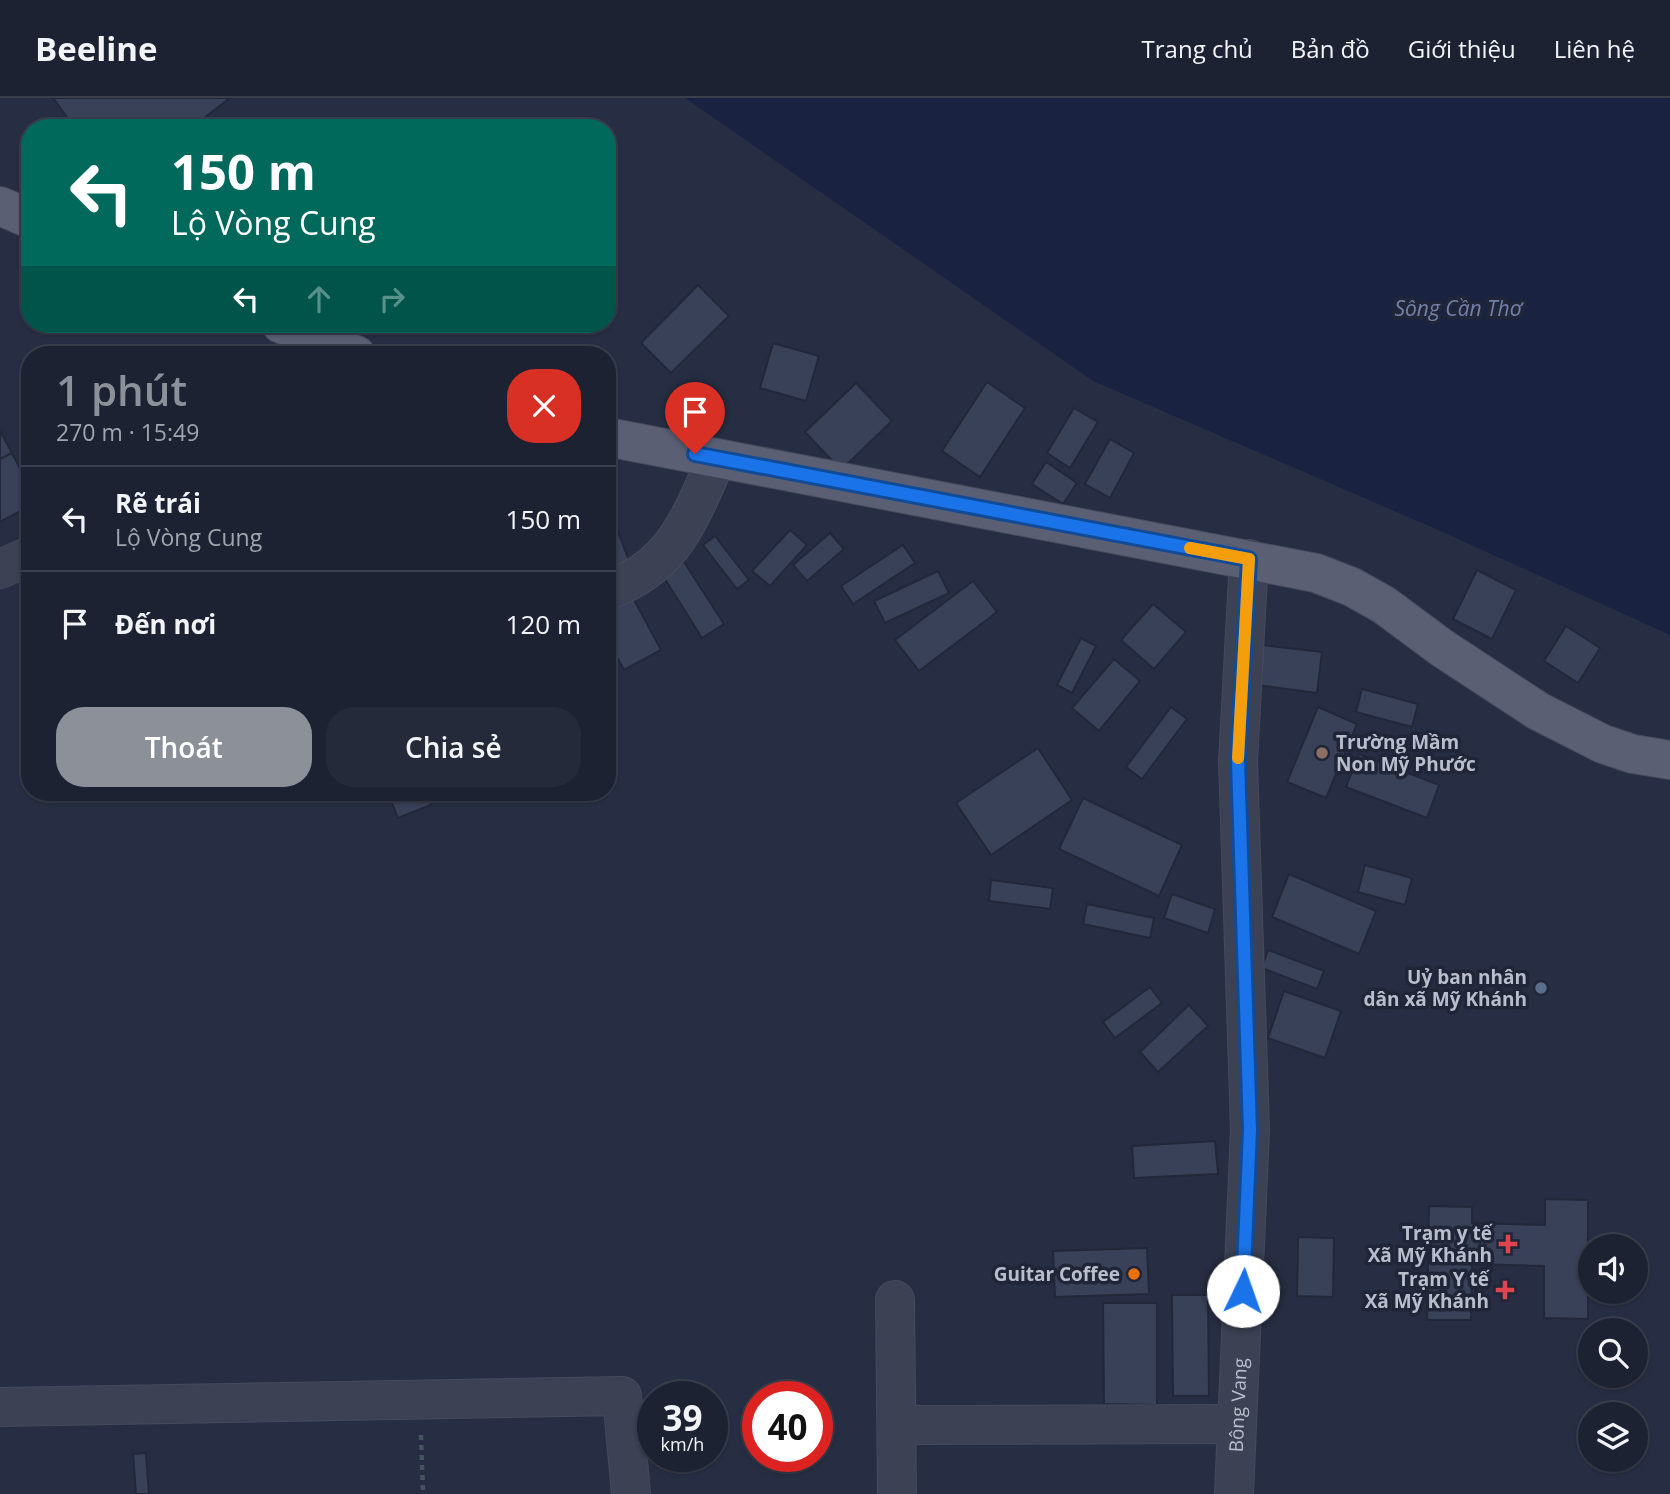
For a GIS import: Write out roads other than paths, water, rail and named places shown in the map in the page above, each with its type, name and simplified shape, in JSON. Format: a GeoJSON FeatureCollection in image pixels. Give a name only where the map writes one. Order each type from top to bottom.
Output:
{"type":"FeatureCollection","features":[{"type":"Feature","properties":{"kind":"main road"},"geometry":{"type":"LineString","coordinates":[[0,206],[21,215]]}},
{"type":"Feature","properties":{"kind":"main road"},"geometry":{"type":"LineString","coordinates":[[303,333],[334,346]]}},
{"type":"Feature","properties":{"kind":"main road"},"geometry":{"type":"LineString","coordinates":[[616,439],[1316,573],[1352,587],[1384,605],[1453,656],[1548,717],[1603,744],[1633,754],[1670,760]]}},
{"type":"Feature","properties":{"kind":"street"},"geometry":{"type":"LineString","coordinates":[[616,586],[652,567],[682,534],[717,458]]}},
{"type":"Feature","properties":{"kind":"street","name":"Bông Vang"},"geometry":{"type":"LineString","coordinates":[[1234,1494],[1250,1130],[1238,761],[1249,559]]}},
{"type":"Feature","properties":{"kind":"street"},"geometry":{"type":"LineString","coordinates":[[0,569],[21,560]]}},
{"type":"Feature","properties":{"kind":"street"},"geometry":{"type":"LineString","coordinates":[[895,1300],[897,1494]]}},
{"type":"Feature","properties":{"kind":"street"},"geometry":{"type":"LineString","coordinates":[[0,1407],[622,1396],[631,1494]]}},
{"type":"Feature","properties":{"kind":"street"},"geometry":{"type":"LineString","coordinates":[[897,1425],[1237,1424]]}},
{"type":"Feature","properties":{"kind":"water","name":"Sông Cần Thơ"},"geometry":{"type":"Polygon","coordinates":[[[685,98],[1670,98],[1670,635],[1436,529],[1093,381],[685,98]]]}},
{"type":"Feature","properties":{"kind":"place","name":"Trường Mầm Non Mỹ Phước"},"geometry":{"type":"Point","coordinates":[1322,753]}},
{"type":"Feature","properties":{"kind":"place","name":"Uỷ ban nhân dân xã Mỹ Khánh"},"geometry":{"type":"Point","coordinates":[1541,988]}},
{"type":"Feature","properties":{"kind":"place","name":"Trạm y tế Xã Mỹ Khánh"},"geometry":{"type":"Point","coordinates":[1508,1244]}},
{"type":"Feature","properties":{"kind":"place","name":"Guitar Coffee"},"geometry":{"type":"Point","coordinates":[1134,1274]}},
{"type":"Feature","properties":{"kind":"place","name":"Trạm Y tế Xã Mỹ Khánh"},"geometry":{"type":"Point","coordinates":[1505,1290]}}]}
